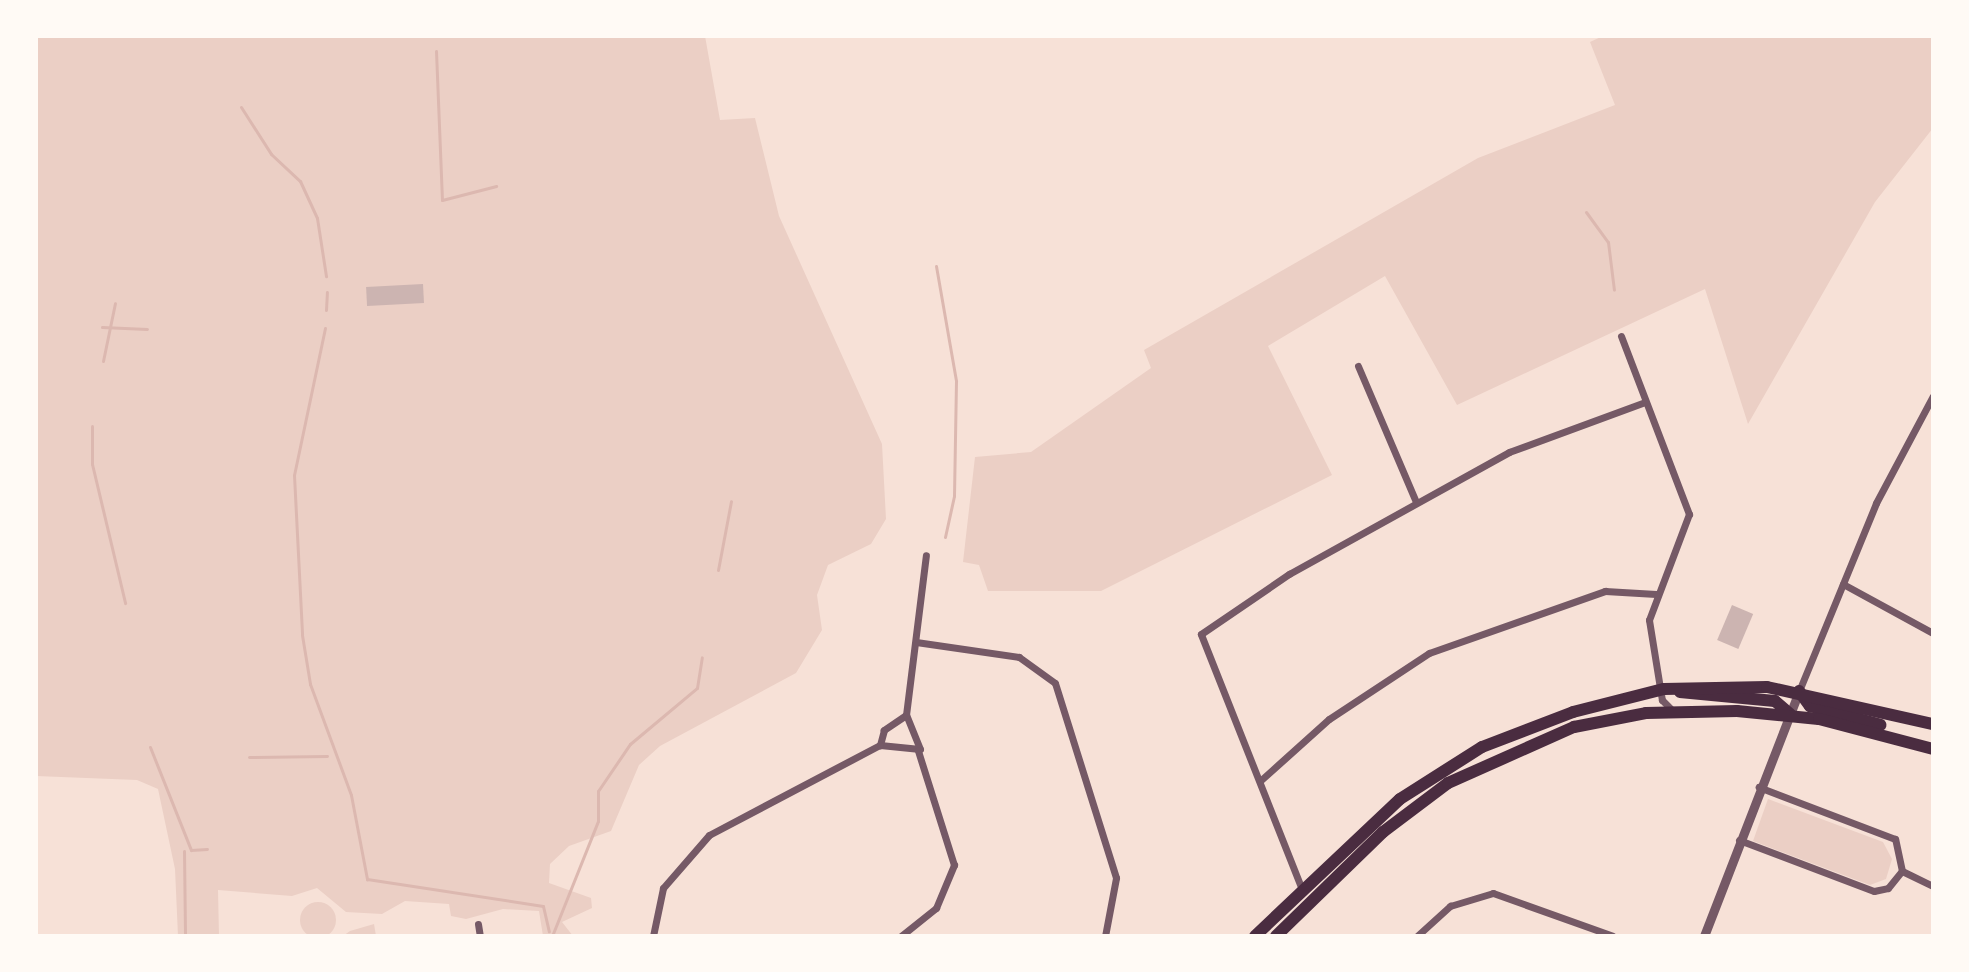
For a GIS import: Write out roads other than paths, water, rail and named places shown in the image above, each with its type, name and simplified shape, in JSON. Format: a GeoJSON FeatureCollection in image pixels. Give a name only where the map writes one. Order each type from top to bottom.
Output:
{"type":"FeatureCollection","features":[{"type":"Feature","properties":{"kind":"highway"},"geometry":{"type":"LineString","coordinates":[[1662,690],[1775,701],[1790,714]]}},
{"type":"Feature","properties":{"kind":"highway"},"geometry":{"type":"LineString","coordinates":[[1255,936],[1301,887],[1400,799],[1482,747],[1573,712],[1662,690],[1799,691],[1933,724]]}},
{"type":"Feature","properties":{"kind":"highway"},"geometry":{"type":"LineString","coordinates":[[1799,691],[1810,706],[1933,749]]}},
{"type":"Feature","properties":{"kind":"highway"},"geometry":{"type":"LineString","coordinates":[[1276,936],[1383,832],[1477,766],[1574,727],[1672,710],[1790,714],[1913,741]]}},
{"type":"Feature","properties":{"kind":"street"},"geometry":{"type":"LineString","coordinates":[[1621,336],[1689,514],[1656,594],[1649,620],[1662,690],[1672,710]]}},
{"type":"Feature","properties":{"kind":"street"},"geometry":{"type":"LineString","coordinates":[[1358,366],[1416,502]]}},
{"type":"Feature","properties":{"kind":"street"},"geometry":{"type":"LineString","coordinates":[[1704,936],[1759,787],[1843,584],[1933,396]]}},
{"type":"Feature","properties":{"kind":"street"},"geometry":{"type":"LineString","coordinates":[[1301,887],[1201,634],[1416,502],[1509,452],[1645,402]]}},
{"type":"Feature","properties":{"kind":"street"},"geometry":{"type":"LineString","coordinates":[[901,936],[936,908],[954,865],[906,715],[926,555]]}},
{"type":"Feature","properties":{"kind":"street"},"geometry":{"type":"LineString","coordinates":[[1843,584],[1933,633]]}},
{"type":"Feature","properties":{"kind":"street"},"geometry":{"type":"LineString","coordinates":[[1261,780],[1329,719],[1429,653],[1605,591],[1656,594]]}},
{"type":"Feature","properties":{"kind":"street"},"geometry":{"type":"LineString","coordinates":[[916,642],[1019,657],[1055,683],[1116,878],[1105,936]]}},
{"type":"Feature","properties":{"kind":"street"},"geometry":{"type":"LineString","coordinates":[[880,745],[884,730],[906,715]]}},
{"type":"Feature","properties":{"kind":"street"},"geometry":{"type":"LineString","coordinates":[[653,936],[663,888],[709,835],[880,745],[918,751]]}},
{"type":"Feature","properties":{"kind":"street"},"geometry":{"type":"LineString","coordinates":[[1759,787],[1895,839],[1902,871]]}},
{"type":"Feature","properties":{"kind":"street"},"geometry":{"type":"LineString","coordinates":[[1739,840],[1874,891],[1888,888],[1902,871]]}},
{"type":"Feature","properties":{"kind":"street"},"geometry":{"type":"LineString","coordinates":[[1902,871],[1933,886]]}},
{"type":"Feature","properties":{"kind":"street"},"geometry":{"type":"LineString","coordinates":[[1417,936],[1450,906],[1493,893],[1613,936]]}},
{"type":"Feature","properties":{"kind":"street"},"geometry":{"type":"LineString","coordinates":[[478,924],[480,936]]}},
{"type":"Feature","properties":{"kind":"waterway"},"geometry":{"type":"LineString","coordinates":[[436,51],[442,200],[496,186]]}},
{"type":"Feature","properties":{"kind":"waterway"},"geometry":{"type":"LineString","coordinates":[[241,107],[271,154],[300,181],[317,218],[326,276]]}},
{"type":"Feature","properties":{"kind":"waterway"},"geometry":{"type":"LineString","coordinates":[[1586,212],[1608,242],[1614,290]]}},
{"type":"Feature","properties":{"kind":"waterway"},"geometry":{"type":"LineString","coordinates":[[936,266],[956,381],[954,496],[945,537]]}},
{"type":"Feature","properties":{"kind":"waterway"},"geometry":{"type":"LineString","coordinates":[[326,310],[327,292]]}},
{"type":"Feature","properties":{"kind":"waterway"},"geometry":{"type":"LineString","coordinates":[[103,361],[115,303]]}},
{"type":"Feature","properties":{"kind":"waterway"},"geometry":{"type":"LineString","coordinates":[[102,327],[147,329]]}},
{"type":"Feature","properties":{"kind":"waterway"},"geometry":{"type":"LineString","coordinates":[[325,328],[294,475],[302,635],[310,684],[351,795],[367,879],[543,906],[549,931]]}},
{"type":"Feature","properties":{"kind":"waterway"},"geometry":{"type":"LineString","coordinates":[[92,426],[92,464],[125,603]]}},
{"type":"Feature","properties":{"kind":"waterway"},"geometry":{"type":"LineString","coordinates":[[718,570],[731,501]]}},
{"type":"Feature","properties":{"kind":"waterway"},"geometry":{"type":"LineString","coordinates":[[552,936],[598,821],[598,791],[630,744],[697,688],[702,657]]}},
{"type":"Feature","properties":{"kind":"waterway"},"geometry":{"type":"LineString","coordinates":[[150,747],[191,850],[207,849]]}},
{"type":"Feature","properties":{"kind":"waterway"},"geometry":{"type":"LineString","coordinates":[[249,757],[327,756]]}},
{"type":"Feature","properties":{"kind":"waterway"},"geometry":{"type":"LineString","coordinates":[[184,851],[185,936]]}}]}
